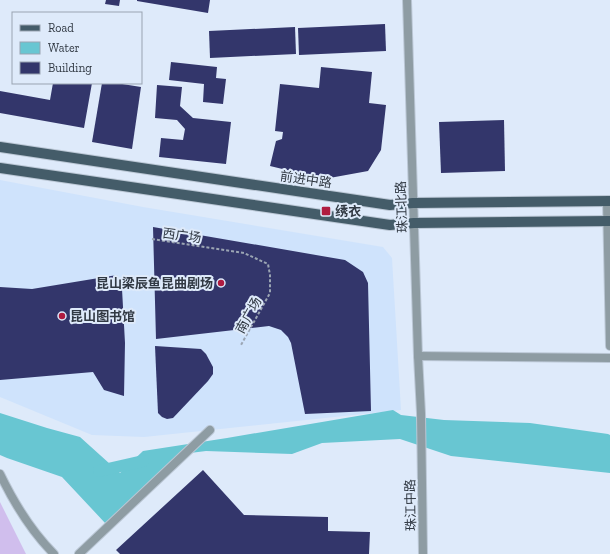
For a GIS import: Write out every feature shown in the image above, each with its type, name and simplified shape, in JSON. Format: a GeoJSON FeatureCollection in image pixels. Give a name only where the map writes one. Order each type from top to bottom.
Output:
{"type":"FeatureCollection","features":[{"type":"Feature","properties":{"kind":"main road","name":"前进中路"},"geometry":{"type":"LineString","coordinates":[[0,147],[390,205],[413,203],[608,201]]}},
{"type":"Feature","properties":{"kind":"main road"},"geometry":{"type":"LineString","coordinates":[[0,168],[390,225],[414,223],[609,221]]}},
{"type":"Feature","properties":{"kind":"street","name":"珠江北路"},"geometry":{"type":"LineString","coordinates":[[407,0],[421,412]]}},
{"type":"Feature","properties":{"kind":"street"},"geometry":{"type":"LineString","coordinates":[[608,201],[610,346]]}},
{"type":"Feature","properties":{"kind":"street"},"geometry":{"type":"LineString","coordinates":[[418,356],[610,358]]}},
{"type":"Feature","properties":{"kind":"street","name":"珠江中路"},"geometry":{"type":"LineString","coordinates":[[421,412],[423,554]]}},
{"type":"Feature","properties":{"kind":"street"},"geometry":{"type":"LineString","coordinates":[[79,554],[210,430]]}},
{"type":"Feature","properties":{"kind":"street"},"geometry":{"type":"LineString","coordinates":[[0,474],[27,522],[54,554]]}},
{"type":"Feature","properties":{"kind":"path","name":"西广场"},"geometry":{"type":"LineString","coordinates":[[152,239],[244,253],[268,264],[270,293]]}},
{"type":"Feature","properties":{"kind":"path","name":"南广场"},"geometry":{"type":"LineString","coordinates":[[241,345],[270,293]]}},
{"type":"Feature","properties":{"kind":"shaded area"},"geometry":{"type":"Polygon","coordinates":[[[0,180],[143,207],[383,247],[392,258],[401,410],[144,437],[92,435],[0,397],[0,180]]]}},
{"type":"Feature","properties":{"kind":"shaded area"},"geometry":{"type":"Polygon","coordinates":[[[0,502],[26,554],[0,554],[0,502]]]}},
{"type":"Feature","properties":{"kind":"water"},"geometry":{"type":"Polygon","coordinates":[[[393,410],[401,415],[444,420],[530,423],[608,434],[610,435],[610,473],[451,456],[400,439],[322,443],[292,454],[206,451],[182,454],[106,524],[62,477],[0,455],[0,413],[80,437],[120,473],[143,451],[393,410]]]}},
{"type":"Feature","properties":{"kind":"building"},"geometry":{"type":"Polygon","coordinates":[[[106,0],[120,0],[119,6],[105,4],[106,0]]]}},
{"type":"Feature","properties":{"kind":"building"},"geometry":{"type":"Polygon","coordinates":[[[137,0],[210,0],[208,13],[137,0]]]}},
{"type":"Feature","properties":{"kind":"building"},"geometry":{"type":"Polygon","coordinates":[[[385,24],[386,51],[299,55],[298,28],[385,24]]]}},
{"type":"Feature","properties":{"kind":"building"},"geometry":{"type":"Polygon","coordinates":[[[295,27],[296,54],[210,58],[209,31],[295,27]]]}},
{"type":"Feature","properties":{"kind":"building"},"geometry":{"type":"Polygon","coordinates":[[[171,62],[217,67],[216,78],[226,79],[223,104],[203,102],[204,84],[169,80],[171,62]]]}},
{"type":"Feature","properties":{"kind":"building"},"geometry":{"type":"Polygon","coordinates":[[[321,67],[372,72],[369,103],[386,105],[381,150],[368,171],[324,179],[270,166],[276,141],[282,139],[283,132],[275,131],[280,84],[319,88],[321,67]]]}},
{"type":"Feature","properties":{"kind":"building"},"geometry":{"type":"Polygon","coordinates":[[[53,84],[92,84],[84,128],[0,113],[0,91],[50,100],[53,84]]]}},
{"type":"Feature","properties":{"kind":"building"},"geometry":{"type":"Polygon","coordinates":[[[102,84],[122,84],[141,87],[132,149],[92,142],[102,84]]]}},
{"type":"Feature","properties":{"kind":"building"},"geometry":{"type":"Polygon","coordinates":[[[157,85],[182,87],[180,106],[193,118],[231,122],[226,164],[159,157],[161,138],[183,140],[185,129],[177,120],[155,118],[157,85]]]}},
{"type":"Feature","properties":{"kind":"building"},"geometry":{"type":"Polygon","coordinates":[[[504,120],[505,171],[441,173],[439,122],[504,120]]]}},
{"type":"Feature","properties":{"kind":"building"},"geometry":{"type":"Polygon","coordinates":[[[153,227],[345,260],[363,272],[368,283],[371,411],[305,414],[291,343],[288,337],[281,330],[269,326],[156,339],[153,227]]]}},
{"type":"Feature","properties":{"kind":"building","name":"昆山图书馆"},"geometry":{"type":"Polygon","coordinates":[[[117,275],[122,289],[125,343],[124,396],[104,390],[93,372],[0,380],[0,287],[32,289],[117,275]]]}},
{"type":"Feature","properties":{"kind":"building"},"geometry":{"type":"Polygon","coordinates":[[[155,346],[201,349],[206,354],[213,367],[213,374],[208,381],[173,418],[167,419],[158,413],[155,346]]]}},
{"type":"Feature","properties":{"kind":"building"},"geometry":{"type":"Polygon","coordinates":[[[203,470],[244,515],[328,517],[328,531],[370,532],[369,554],[120,554],[116,550],[203,470]]]}},
{"type":"Feature","properties":{"kind":"waterway"},"geometry":{"type":"LineString","coordinates":[[99,471],[143,461]]}},
{"type":"Feature","properties":{"kind":"place","name":"绣衣"},"geometry":{"type":"Point","coordinates":[326,211]}},
{"type":"Feature","properties":{"kind":"place","name":"昆山梁辰鱼昆曲剧场"},"geometry":{"type":"Point","coordinates":[221,283]}},
{"type":"Feature","properties":{"kind":"place","name":"昆山图书馆"},"geometry":{"type":"Point","coordinates":[62,316]}}]}
